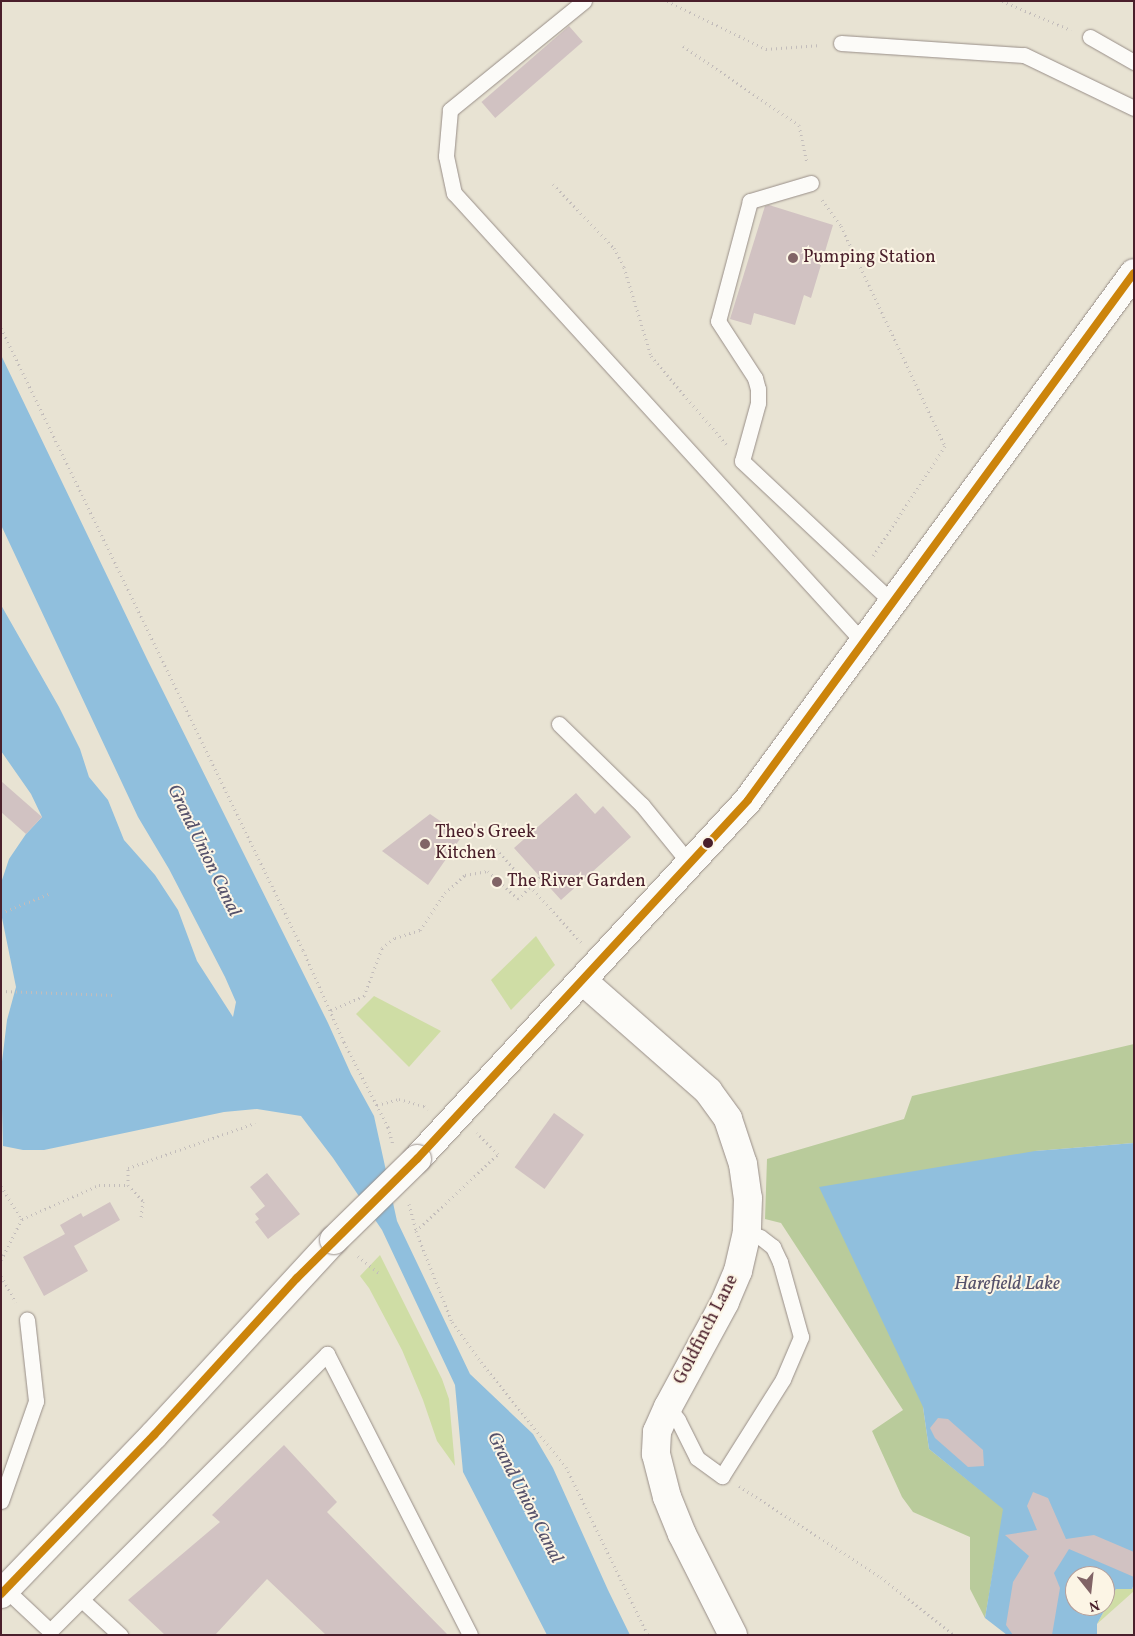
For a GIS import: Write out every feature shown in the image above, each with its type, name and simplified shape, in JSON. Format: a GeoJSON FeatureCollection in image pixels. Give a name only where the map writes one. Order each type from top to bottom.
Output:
{"type":"FeatureCollection","features":[{"type":"Feature","properties":{"kind":"street"},"geometry":{"type":"LineString","coordinates":[[3,1590],[154,1435],[334,1240],[417,1160],[748,800],[1134,273]]}},
{"type":"Feature","properties":{"kind":"street","name":"Goldfinch Lane"},"geometry":{"type":"LineString","coordinates":[[583,981],[708,1091],[728,1119],[743,1164],[748,1198],[747,1232],[738,1270],[725,1302],[668,1407],[658,1432],[656,1454],[660,1478],[682,1534],[734,1635]]}},
{"type":"Feature","properties":{"kind":"lane"},"geometry":{"type":"LineString","coordinates":[[584,1],[450,110],[446,156],[454,193],[864,642]]}},
{"type":"Feature","properties":{"kind":"lane"},"geometry":{"type":"LineString","coordinates":[[1090,37],[1134,62]]}},
{"type":"Feature","properties":{"kind":"lane"},"geometry":{"type":"LineString","coordinates":[[841,43],[1024,55],[1134,108]]}},
{"type":"Feature","properties":{"kind":"lane"},"geometry":{"type":"LineString","coordinates":[[811,183],[750,201],[718,321],[755,378],[758,389],[758,403],[742,461],[892,602]]}},
{"type":"Feature","properties":{"kind":"lane"},"geometry":{"type":"LineString","coordinates":[[559,724],[642,805],[690,864]]}},
{"type":"Feature","properties":{"kind":"lane"},"geometry":{"type":"LineString","coordinates":[[668,1407],[678,1420],[696,1458],[722,1476],[783,1379],[801,1337],[780,1262],[773,1247],[760,1237],[747,1232]]}},
{"type":"Feature","properties":{"kind":"lane"},"geometry":{"type":"LineString","coordinates":[[1,1501],[36,1401],[27,1319]]}},
{"type":"Feature","properties":{"kind":"lane"},"geometry":{"type":"LineString","coordinates":[[3,1590],[49,1633],[327,1354],[470,1635]]}},
{"type":"Feature","properties":{"kind":"lane"},"geometry":{"type":"LineString","coordinates":[[82,1600],[120,1635]]}},
{"type":"Feature","properties":{"kind":"path"},"geometry":{"type":"LineString","coordinates":[[667,1],[766,50],[841,43]]}},
{"type":"Feature","properties":{"kind":"path"},"geometry":{"type":"LineString","coordinates":[[1002,1],[1090,37]]}},
{"type":"Feature","properties":{"kind":"path"},"geometry":{"type":"LineString","coordinates":[[683,46],[799,125],[811,183],[841,226],[944,446],[862,573]]}},
{"type":"Feature","properties":{"kind":"path"},"geometry":{"type":"LineString","coordinates":[[553,184],[614,248],[624,267],[651,356],[671,382],[742,461]]}},
{"type":"Feature","properties":{"kind":"path"},"geometry":{"type":"LineString","coordinates":[[1,328],[377,1105],[399,1098],[424,1106],[432,1113]]}},
{"type":"Feature","properties":{"kind":"path"},"geometry":{"type":"LineString","coordinates":[[496,849],[583,945]]}},
{"type":"Feature","properties":{"kind":"path"},"geometry":{"type":"LineString","coordinates":[[331,1010],[364,996],[382,948],[395,938],[420,930],[445,893],[464,875],[488,871],[518,899],[540,877]]}},
{"type":"Feature","properties":{"kind":"path"},"geometry":{"type":"LineString","coordinates":[[1,913],[52,893]]}},
{"type":"Feature","properties":{"kind":"path"},"geometry":{"type":"LineString","coordinates":[[1,991],[114,995]]}},
{"type":"Feature","properties":{"kind":"path"},"geometry":{"type":"LineString","coordinates":[[142,1218],[143,1201],[128,1185],[128,1168],[255,1123]]}},
{"type":"Feature","properties":{"kind":"path"},"geometry":{"type":"LineString","coordinates":[[474,1130],[498,1154],[416,1231],[452,1322],[481,1362],[566,1467],[648,1635]]}},
{"type":"Feature","properties":{"kind":"path"},"geometry":{"type":"LineString","coordinates":[[1,1260],[22,1220],[99,1185],[128,1185]]}},
{"type":"Feature","properties":{"kind":"path"},"geometry":{"type":"LineString","coordinates":[[1,1186],[22,1220]]}},
{"type":"Feature","properties":{"kind":"path"},"geometry":{"type":"LineString","coordinates":[[358,1256],[380,1274]]}},
{"type":"Feature","properties":{"kind":"path"},"geometry":{"type":"LineString","coordinates":[[1,1276],[27,1319]]}},
{"type":"Feature","properties":{"kind":"path"},"geometry":{"type":"LineString","coordinates":[[722,1476],[881,1576],[954,1635]]}},
{"type":"Feature","properties":{"kind":"green space"},"geometry":{"type":"Polygon","coordinates":[[[536,936],[555,965],[511,1010],[491,980],[536,936]]]}},
{"type":"Feature","properties":{"kind":"green space"},"geometry":{"type":"Polygon","coordinates":[[[374,996],[441,1031],[409,1067],[356,1014],[374,996]]]}},
{"type":"Feature","properties":{"kind":"green space"},"geometry":{"type":"Polygon","coordinates":[[[1134,1044],[1134,1143],[1035,1151],[923,1407],[929,1449],[1004,1509],[985,1618],[970,1589],[970,1537],[913,1512],[902,1497],[872,1431],[903,1410],[781,1223],[765,1219],[767,1159],[904,1119],[912,1096],[1134,1044]]]}},
{"type":"Feature","properties":{"kind":"green space"},"geometry":{"type":"Polygon","coordinates":[[[380,1255],[442,1379],[449,1399],[455,1466],[437,1441],[423,1400],[402,1350],[369,1288],[360,1276],[380,1255]]]}},
{"type":"Feature","properties":{"kind":"green space"},"geometry":{"type":"Polygon","coordinates":[[[1134,1584],[1134,1591],[1115,1608],[1116,1589],[1132,1589],[1134,1584]]]}},
{"type":"Feature","properties":{"kind":"green space"},"geometry":{"type":"Polygon","coordinates":[[[1101,1616],[1106,1616],[1097,1624],[1101,1616]]]}},
{"type":"Feature","properties":{"kind":"water","name":"Grand Union Canal"},"geometry":{"type":"Polygon","coordinates":[[[1,355],[147,659],[328,1023],[351,1074],[374,1116],[397,1221],[470,1374],[533,1434],[553,1468],[630,1635],[547,1635],[463,1472],[455,1385],[382,1230],[333,1158],[301,1116],[257,1109],[224,1112],[44,1150],[23,1150],[3,1146],[1,1070],[7,1020],[16,987],[1,913],[2,880],[9,859],[26,834],[42,817],[31,794],[1,751],[1,605],[59,707],[80,749],[89,777],[108,800],[124,840],[155,875],[178,910],[197,961],[233,1017],[236,1002],[169,869],[138,817],[1,525],[1,355]]]}},
{"type":"Feature","properties":{"kind":"water","name":"Harefield Lake"},"geometry":{"type":"Polygon","coordinates":[[[1134,1143],[1134,1584],[1132,1589],[1116,1589],[1115,1591],[1115,1566],[1065,1566],[1065,1616],[1101,1616],[1097,1624],[1097,1635],[1007,1635],[985,1618],[1003,1509],[929,1449],[923,1407],[819,1187],[1035,1151],[1134,1143]]]}},
{"type":"Feature","properties":{"kind":"building"},"geometry":{"type":"Polygon","coordinates":[[[569,26],[583,42],[495,118],[481,102],[569,26]]]}},
{"type":"Feature","properties":{"kind":"building","name":"Pumping Station"},"geometry":{"type":"Polygon","coordinates":[[[769,205],[833,225],[811,298],[804,295],[795,325],[754,313],[751,325],[730,319],[765,206],[769,205]]]}},
{"type":"Feature","properties":{"kind":"building"},"geometry":{"type":"Polygon","coordinates":[[[1,781],[42,817],[26,834],[1,812],[1,781]]]}},
{"type":"Feature","properties":{"kind":"building"},"geometry":{"type":"Polygon","coordinates":[[[576,793],[595,814],[603,806],[631,837],[561,900],[514,848],[576,793]]]}},
{"type":"Feature","properties":{"kind":"building","name":"Theo's Greek Kitchen"},"geometry":{"type":"Polygon","coordinates":[[[430,814],[462,836],[428,885],[382,851],[430,814]]]}},
{"type":"Feature","properties":{"kind":"building"},"geometry":{"type":"Polygon","coordinates":[[[554,1113],[584,1135],[545,1189],[515,1167],[554,1113]]]}},
{"type":"Feature","properties":{"kind":"building"},"geometry":{"type":"Polygon","coordinates":[[[267,1173],[300,1214],[268,1239],[255,1222],[259,1219],[255,1214],[265,1206],[250,1187],[267,1173]]]}},
{"type":"Feature","properties":{"kind":"building"},"geometry":{"type":"Polygon","coordinates":[[[110,1202],[120,1220],[74,1246],[88,1271],[44,1296],[23,1257],[65,1234],[60,1225],[81,1213],[83,1217],[110,1202]]]}},
{"type":"Feature","properties":{"kind":"building"},"geometry":{"type":"Polygon","coordinates":[[[938,1418],[948,1419],[983,1450],[984,1466],[968,1467],[935,1438],[930,1428],[938,1418]]]}},
{"type":"Feature","properties":{"kind":"building"},"geometry":{"type":"Polygon","coordinates":[[[284,1445],[337,1502],[327,1512],[448,1635],[326,1635],[267,1579],[215,1635],[165,1635],[128,1600],[220,1522],[212,1515],[284,1445]]]}},
{"type":"Feature","properties":{"kind":"building"},"geometry":{"type":"Polygon","coordinates":[[[1033,1492],[1048,1498],[1066,1539],[1094,1535],[1134,1552],[1134,1577],[1115,1569],[1115,1566],[1108,1566],[1069,1549],[1054,1573],[1060,1588],[1052,1635],[1013,1635],[1006,1625],[1013,1582],[1029,1556],[1005,1535],[1037,1530],[1027,1506],[1033,1492]]]}},
{"type":"Feature","properties":{"kind":"transit line"},"geometry":{"type":"LineString","coordinates":[[1,1594],[154,1435],[297,1278],[417,1159],[748,800],[1134,273]]}},
{"type":"Feature","properties":{"kind":"place","name":"Pumping Station"},"geometry":{"type":"Point","coordinates":[793,258]}},
{"type":"Feature","properties":{"kind":"place","name":"Theo's Greek Kitchen"},"geometry":{"type":"Point","coordinates":[425,844]}},
{"type":"Feature","properties":{"kind":"place","name":"The River Garden"},"geometry":{"type":"Point","coordinates":[497,882]}}]}
